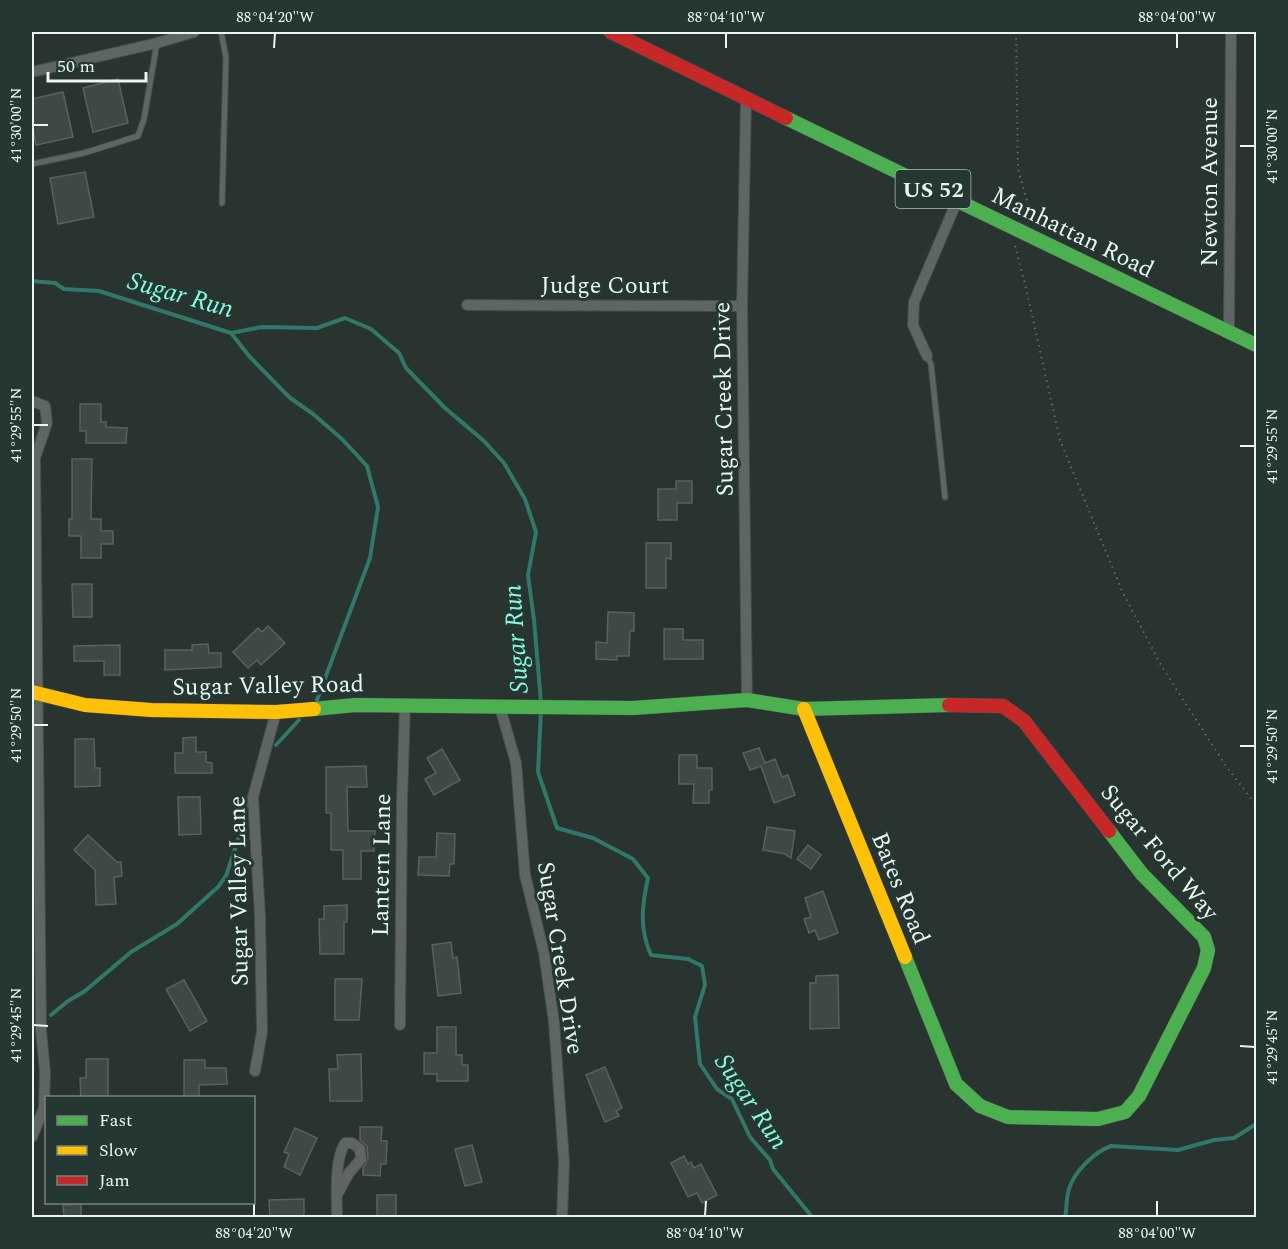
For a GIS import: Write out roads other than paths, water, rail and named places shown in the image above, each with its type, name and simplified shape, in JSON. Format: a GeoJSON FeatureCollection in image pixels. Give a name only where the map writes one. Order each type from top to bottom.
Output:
{"type":"FeatureCollection","features":[{"type":"Feature","properties":{"kind":"street"},"geometry":{"type":"LineString","coordinates":[[32,72],[157,43],[194,32]]}},
{"type":"Feature","properties":{"kind":"street","name":"Manhattan Road"},"geometry":{"type":"LineString","coordinates":[[611,32],[1021,233],[1257,345]]}},
{"type":"Feature","properties":{"kind":"street","name":"Newton Avenue"},"geometry":{"type":"LineString","coordinates":[[1229,332],[1231,32]]}},
{"type":"Feature","properties":{"kind":"street","name":"Sugar Creek Drive"},"geometry":{"type":"LineString","coordinates":[[746,98],[742,306],[747,700]]}},
{"type":"Feature","properties":{"kind":"street"},"geometry":{"type":"LineString","coordinates":[[927,356],[913,325],[914,302],[957,201]]}},
{"type":"Feature","properties":{"kind":"street","name":"Judge Court"},"geometry":{"type":"LineString","coordinates":[[467,305],[742,306]]}},
{"type":"Feature","properties":{"kind":"street"},"geometry":{"type":"LineString","coordinates":[[32,401],[45,406],[46,423],[33,456],[36,907],[45,1072],[44,1108],[32,1137]]}},
{"type":"Feature","properties":{"kind":"street","name":"Sugar Valley Road"},"geometry":{"type":"LineString","coordinates":[[35,692],[85,705],[151,710],[276,712],[356,705],[563,708]]}},
{"type":"Feature","properties":{"kind":"street","name":"Sugar Ford Way"},"geometry":{"type":"LineString","coordinates":[[563,708],[633,708],[747,700],[804,709],[975,704],[1003,706],[1024,721],[1142,874],[1204,937],[1208,950],[1204,968],[1139,1096],[1125,1112],[1098,1119],[1008,1117],[980,1106],[956,1084]]}},
{"type":"Feature","properties":{"kind":"street","name":"Lantern Lane"},"geometry":{"type":"LineString","coordinates":[[400,1025],[405,705]]}},
{"type":"Feature","properties":{"kind":"street","name":"Sugar Creek Drive"},"geometry":{"type":"LineString","coordinates":[[500,707],[516,763],[525,875],[544,953],[554,1022],[564,1162],[562,1218]]}},
{"type":"Feature","properties":{"kind":"street","name":"Bates Road"},"geometry":{"type":"LineString","coordinates":[[804,709],[956,1084]]}},
{"type":"Feature","properties":{"kind":"street","name":"Sugar Valley Lane"},"geometry":{"type":"LineString","coordinates":[[255,1071],[262,1032],[260,916],[253,797],[276,712]]}},
{"type":"Feature","properties":{"kind":"street"},"geometry":{"type":"LineString","coordinates":[[337,1195],[337,1218]]}},
{"type":"Feature","properties":{"kind":"lane"},"geometry":{"type":"LineString","coordinates":[[222,32],[226,57],[222,203]]}},
{"type":"Feature","properties":{"kind":"lane"},"geometry":{"type":"LineString","coordinates":[[32,164],[84,153],[138,136],[144,119],[157,43]]}},
{"type":"Feature","properties":{"kind":"lane"},"geometry":{"type":"LineString","coordinates":[[927,356],[931,364],[945,496]]}},
{"type":"Feature","properties":{"kind":"waterway","name":"Sugar Run"},"geometry":{"type":"LineString","coordinates":[[32,281],[55,283],[64,289],[99,291],[231,333],[262,327],[317,328],[345,318],[371,329],[399,353],[406,368],[445,408],[484,441],[504,463],[525,499],[536,532],[528,575],[541,702]]}},
{"type":"Feature","properties":{"kind":"waterway"},"geometry":{"type":"LineString","coordinates":[[231,333],[249,356],[289,397],[342,439],[367,466],[378,507],[370,558],[317,700]]}},
{"type":"Feature","properties":{"kind":"waterway","name":"Sugar Run"},"geometry":{"type":"LineString","coordinates":[[541,710],[538,772],[557,828],[593,838],[633,859],[648,878],[644,898],[643,926],[651,955],[688,959],[702,966],[705,985],[695,1017],[700,1064],[717,1089],[732,1099],[750,1137],[813,1218]]}},
{"type":"Feature","properties":{"kind":"waterway"},"geometry":{"type":"LineString","coordinates":[[276,745],[299,720]]}},
{"type":"Feature","properties":{"kind":"waterway"},"geometry":{"type":"LineString","coordinates":[[51,1015],[85,991],[131,952],[177,924],[218,887],[226,876],[242,828],[249,796]]}},
{"type":"Feature","properties":{"kind":"waterway","name":"Sugar Run"},"geometry":{"type":"LineString","coordinates":[[1065,1218],[1068,1192],[1075,1176],[1092,1158],[1111,1146],[1178,1150],[1214,1140],[1234,1138],[1256,1124]]}}]}
